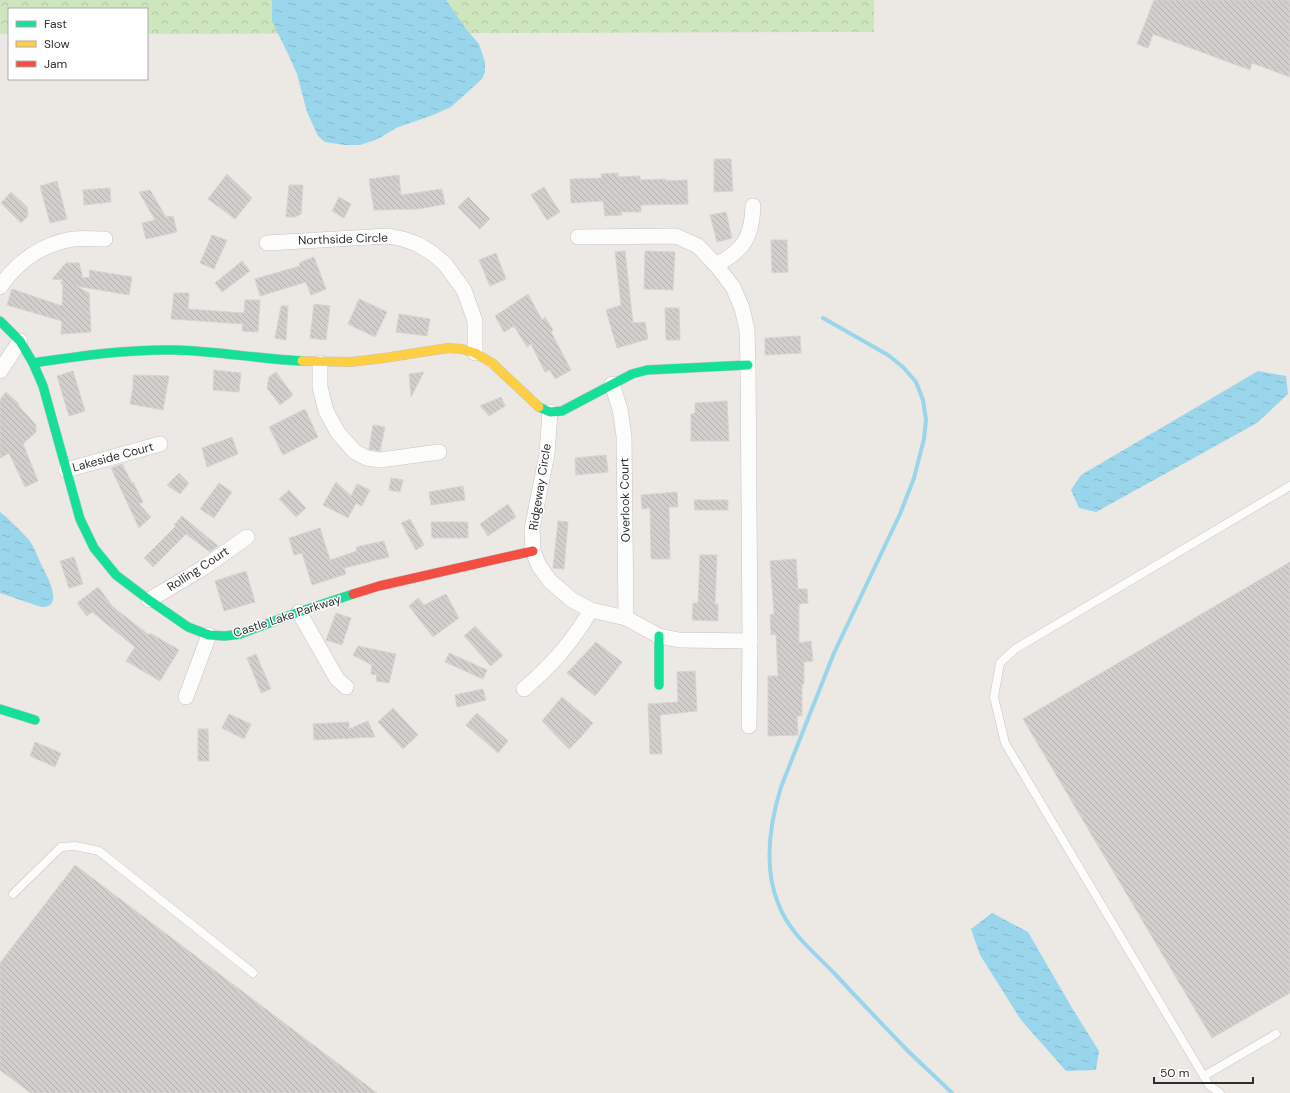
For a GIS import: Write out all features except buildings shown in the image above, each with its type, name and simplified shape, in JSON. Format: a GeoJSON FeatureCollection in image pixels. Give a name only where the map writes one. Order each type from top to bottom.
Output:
{"type":"FeatureCollection","features":[{"type":"Feature","properties":{"kind":"street"},"geometry":{"type":"LineString","coordinates":[[716,265],[732,257],[745,241],[752,223],[753,206]]}},
{"type":"Feature","properties":{"kind":"street","name":"Northside Circle"},"geometry":{"type":"LineString","coordinates":[[267,243],[388,236],[417,244],[432,253],[445,264],[464,290],[475,321],[475,353]]}},
{"type":"Feature","properties":{"kind":"street"},"geometry":{"type":"LineString","coordinates":[[578,237],[676,236],[698,246],[716,265],[733,287],[742,308],[747,330],[748,365],[750,641],[749,726]]}},
{"type":"Feature","properties":{"kind":"street"},"geometry":{"type":"LineString","coordinates":[[0,287],[22,261],[38,251],[58,243],[75,239],[104,239]]}},
{"type":"Feature","properties":{"kind":"street","name":"Castle Lake Parkway"},"geometry":{"type":"LineString","coordinates":[[0,320],[20,341],[33,363],[43,386],[80,519],[94,548],[116,575],[188,627],[209,635],[225,636],[240,634],[299,612],[380,586],[533,551]]}},
{"type":"Feature","properties":{"kind":"street"},"geometry":{"type":"LineString","coordinates":[[0,371],[20,341]]}},
{"type":"Feature","properties":{"kind":"street"},"geometry":{"type":"LineString","coordinates":[[33,363],[100,353],[157,350],[195,351],[320,362],[356,361],[448,348],[462,349],[475,353],[492,363],[539,407],[550,412],[562,411],[632,374],[647,370],[748,365]]}},
{"type":"Feature","properties":{"kind":"street"},"geometry":{"type":"LineString","coordinates":[[320,362],[320,387],[326,411],[338,433],[355,452],[367,458],[380,460],[440,452]]}},
{"type":"Feature","properties":{"kind":"street","name":"Overlook Court"},"geometry":{"type":"LineString","coordinates":[[612,384],[620,409],[624,436],[626,618]]}},
{"type":"Feature","properties":{"kind":"street","name":"Ridgeway Circle"},"geometry":{"type":"LineString","coordinates":[[550,412],[547,454],[532,529],[533,551],[539,566],[550,581],[572,600],[591,610],[626,618],[659,636],[679,640],[750,641]]}},
{"type":"Feature","properties":{"kind":"street","name":"Lakeside Court"},"geometry":{"type":"LineString","coordinates":[[66,470],[160,444]]}},
{"type":"Feature","properties":{"kind":"street","name":"Rolling Court"},"geometry":{"type":"LineString","coordinates":[[149,600],[203,568],[246,537]]}},
{"type":"Feature","properties":{"kind":"street"},"geometry":{"type":"LineString","coordinates":[[524,689],[560,655],[578,632],[591,610]]}},
{"type":"Feature","properties":{"kind":"street"},"geometry":{"type":"LineString","coordinates":[[299,612],[337,679],[346,687]]}},
{"type":"Feature","properties":{"kind":"street"},"geometry":{"type":"LineString","coordinates":[[186,697],[209,635]]}},
{"type":"Feature","properties":{"kind":"street"},"geometry":{"type":"LineString","coordinates":[[659,636],[659,685]]}},
{"type":"Feature","properties":{"kind":"street"},"geometry":{"type":"LineString","coordinates":[[0,709],[35,720]]}},
{"type":"Feature","properties":{"kind":"lane"},"geometry":{"type":"LineString","coordinates":[[1220,1093],[1209,1085],[1005,742],[994,697],[1000,663],[1015,649],[1290,486]]}},
{"type":"Feature","properties":{"kind":"lane"},"geometry":{"type":"LineString","coordinates":[[13,894],[61,847],[75,846],[99,851],[253,973]]}},
{"type":"Feature","properties":{"kind":"lane"},"geometry":{"type":"LineString","coordinates":[[1204,1076],[1276,1034]]}},
{"type":"Feature","properties":{"kind":"green space"},"geometry":{"type":"Polygon","coordinates":[[[0,0],[874,0],[874,32],[148,34],[148,8],[8,8],[8,34],[0,34],[0,0]]]}},
{"type":"Feature","properties":{"kind":"water"},"geometry":{"type":"Polygon","coordinates":[[[273,0],[446,0],[466,29],[479,44],[485,62],[485,72],[482,79],[451,107],[433,115],[396,128],[378,139],[360,145],[344,145],[325,142],[318,136],[307,112],[297,74],[272,21],[273,0]]]}},
{"type":"Feature","properties":{"kind":"water"},"geometry":{"type":"Polygon","coordinates":[[[1258,371],[1286,376],[1288,394],[1257,423],[1096,512],[1079,508],[1071,490],[1081,475],[1258,371]]]}},
{"type":"Feature","properties":{"kind":"water"},"geometry":{"type":"Polygon","coordinates":[[[0,512],[29,540],[34,548],[52,589],[53,602],[49,606],[41,607],[0,593],[0,512]]]}},
{"type":"Feature","properties":{"kind":"water"},"geometry":{"type":"Polygon","coordinates":[[[992,913],[1028,932],[1099,1051],[1096,1070],[1066,1071],[1021,1020],[980,955],[971,929],[992,913]]]}},
{"type":"Feature","properties":{"kind":"waterway"},"geometry":{"type":"LineString","coordinates":[[823,318],[888,355],[903,367],[916,382],[923,400],[926,420],[924,439],[914,478],[900,514],[834,653],[781,787],[771,830],[769,860],[773,889],[783,914],[795,933],[906,1049],[952,1093]]}},
{"type":"Feature","properties":{"kind":"traffic: fast"},"geometry":{"type":"LineString","coordinates":[[0,321],[20,341],[33,363],[43,386],[80,519],[94,548],[116,575],[188,627],[209,635],[225,636],[240,634],[353,594]]}},
{"type":"Feature","properties":{"kind":"traffic: fast"},"geometry":{"type":"LineString","coordinates":[[33,363],[104,354],[157,350],[207,352],[302,361]]}},
{"type":"Feature","properties":{"kind":"traffic: fast"},"geometry":{"type":"LineString","coordinates":[[539,407],[550,412],[562,411],[632,374],[647,370],[748,365]]}},
{"type":"Feature","properties":{"kind":"traffic: fast"},"geometry":{"type":"LineString","coordinates":[[659,636],[659,685]]}},
{"type":"Feature","properties":{"kind":"traffic: fast"},"geometry":{"type":"LineString","coordinates":[[0,709],[35,720]]}},
{"type":"Feature","properties":{"kind":"traffic: slow"},"geometry":{"type":"LineString","coordinates":[[302,361],[351,362],[448,348],[462,349],[475,353],[492,363],[539,407]]}},
{"type":"Feature","properties":{"kind":"traffic: jam"},"geometry":{"type":"LineString","coordinates":[[353,594],[379,586],[533,551]]}}]}
